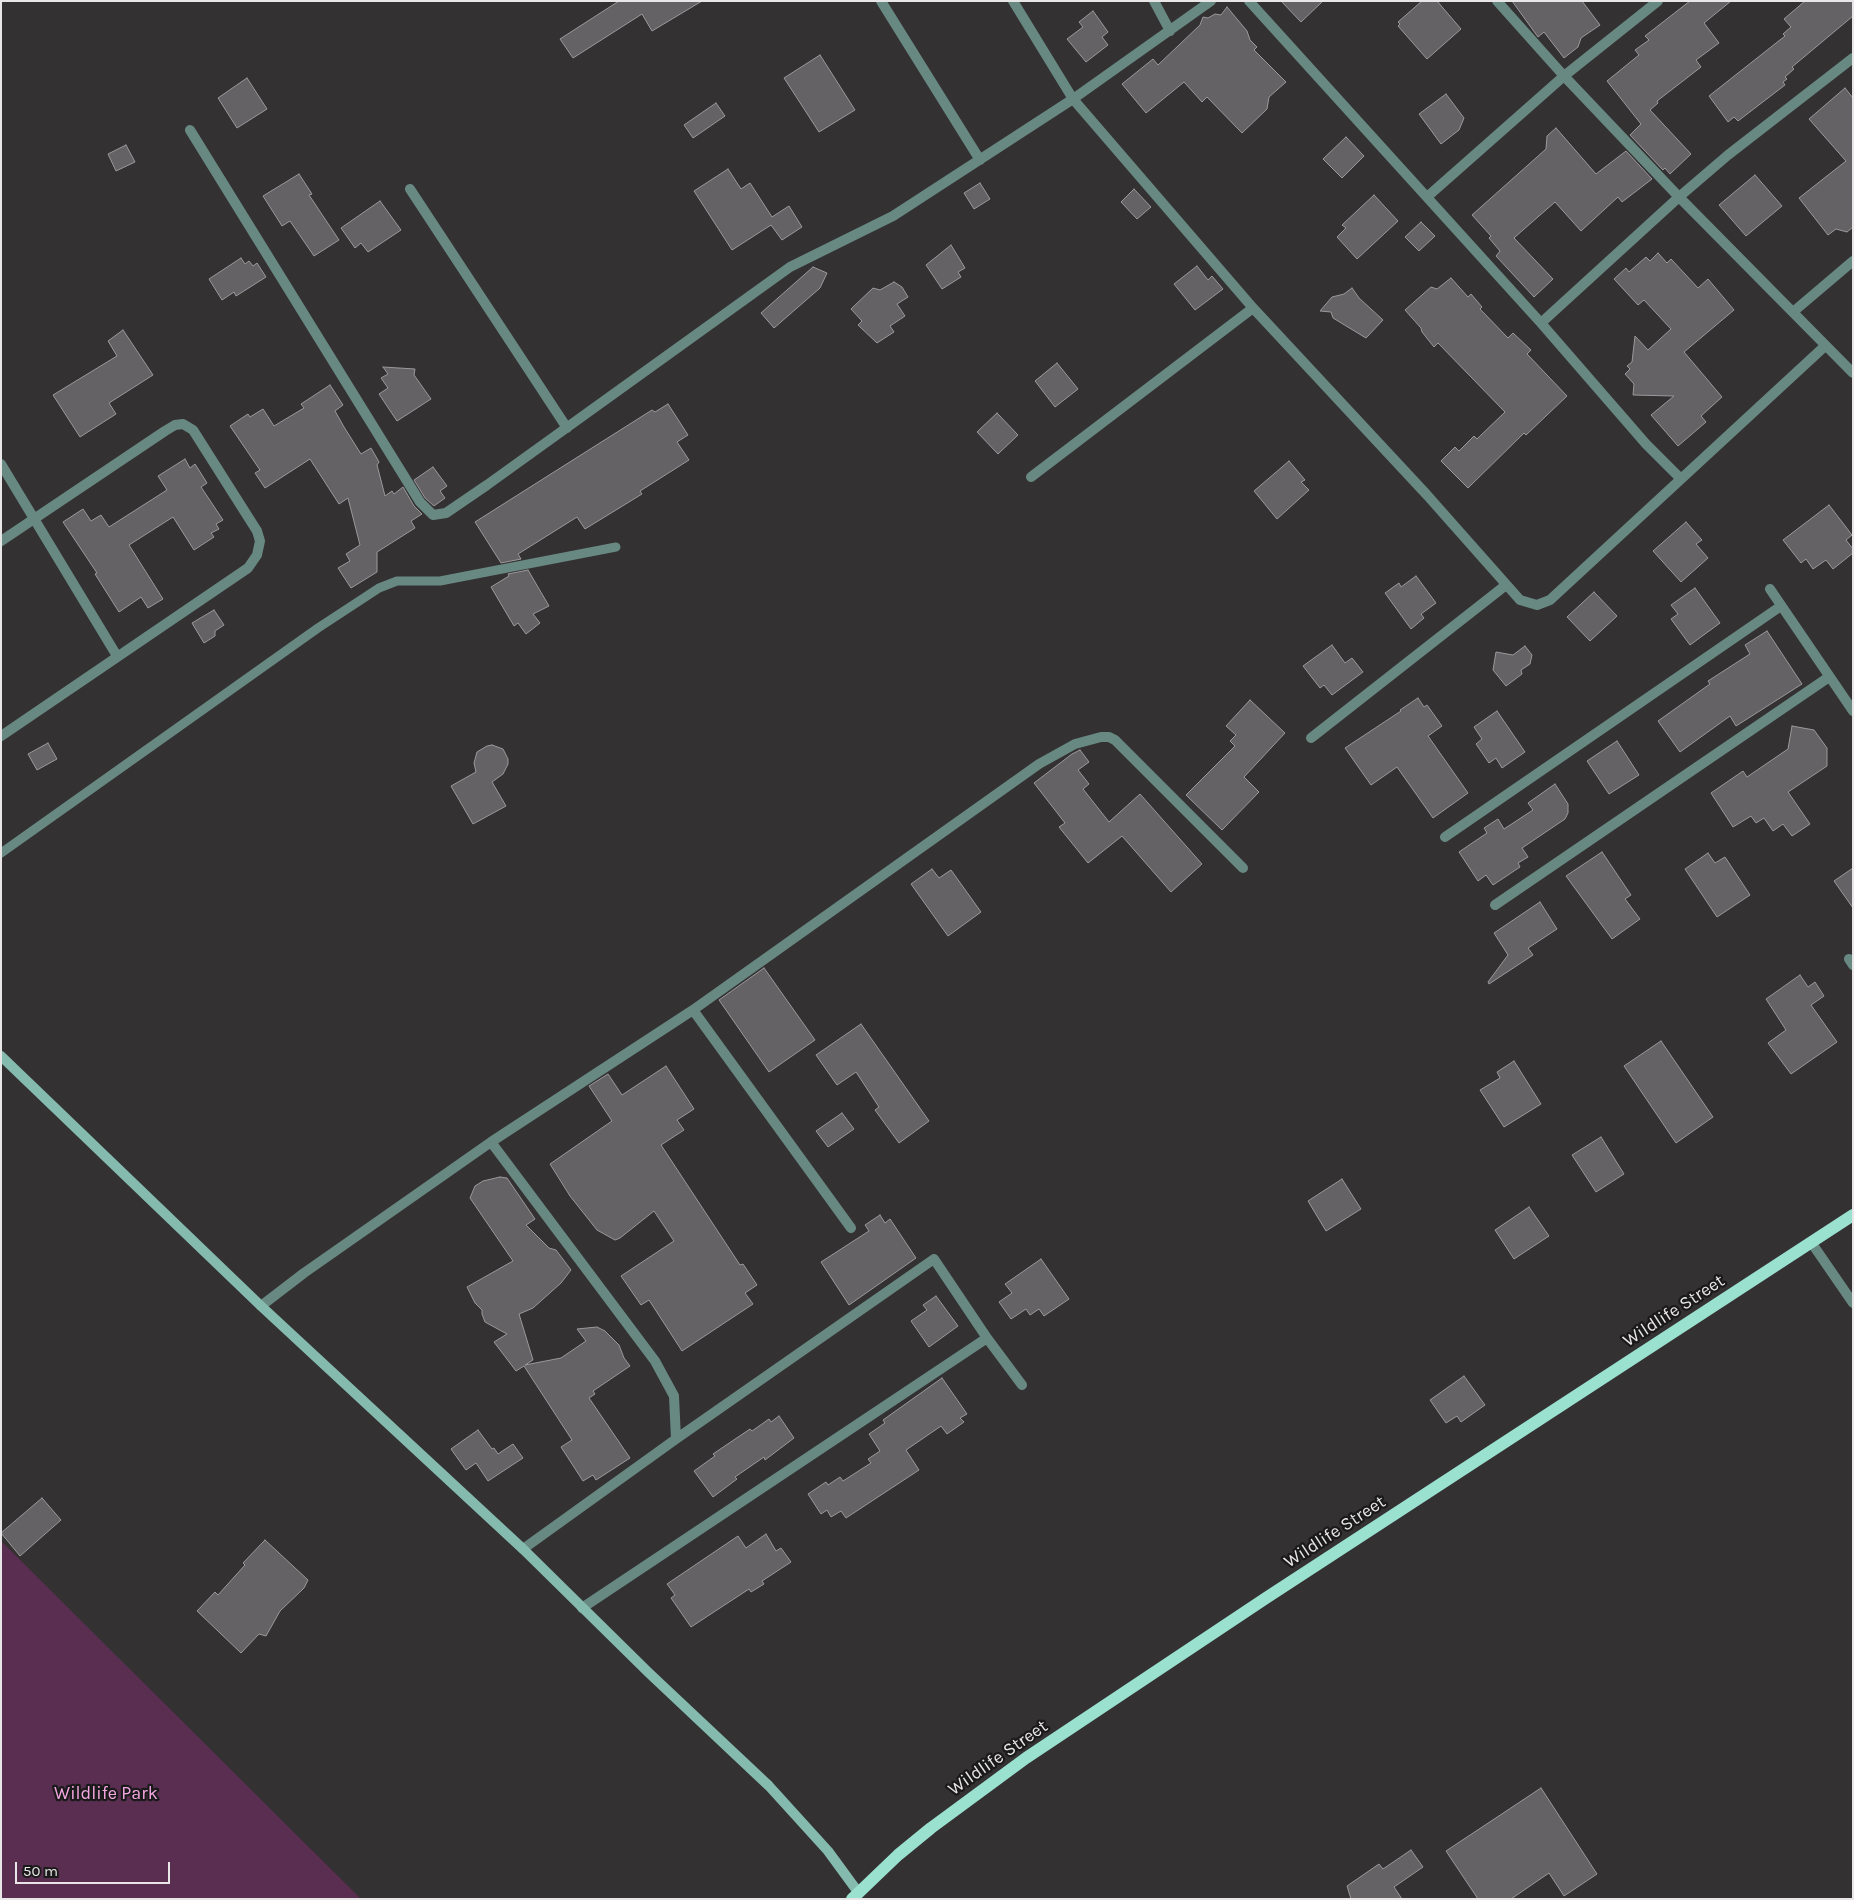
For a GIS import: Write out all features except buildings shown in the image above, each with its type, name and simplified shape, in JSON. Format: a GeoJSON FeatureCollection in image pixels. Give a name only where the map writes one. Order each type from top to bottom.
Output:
{"type":"FeatureCollection","features":[{"type":"Feature","properties":{"kind":"main road","name":"Wildlife Street"},"geometry":{"type":"LineString","coordinates":[[858,1896],[931,1828],[1026,1758],[1853,1215]]}},
{"type":"Feature","properties":{"kind":"street"},"geometry":{"type":"LineString","coordinates":[[881,1],[980,160]]}},
{"type":"Feature","properties":{"kind":"street"},"geometry":{"type":"LineString","coordinates":[[1013,1],[1073,100],[1253,308],[1427,494],[1520,600],[1537,605],[1550,600],[1825,346]]}},
{"type":"Feature","properties":{"kind":"street"},"geometry":{"type":"LineString","coordinates":[[1154,1],[1170,31]]}},
{"type":"Feature","properties":{"kind":"street"},"geometry":{"type":"LineString","coordinates":[[190,130],[420,502],[433,515],[446,513],[790,267],[893,216],[1073,100],[1211,1]]}},
{"type":"Feature","properties":{"kind":"street"},"geometry":{"type":"LineString","coordinates":[[1249,1],[1540,323],[1646,444],[1680,478]]}},
{"type":"Feature","properties":{"kind":"street"},"geometry":{"type":"LineString","coordinates":[[1497,1],[1564,76],[1679,197],[1853,373]]}},
{"type":"Feature","properties":{"kind":"street"},"geometry":{"type":"LineString","coordinates":[[1427,197],[1564,76],[1658,1]]}},
{"type":"Feature","properties":{"kind":"street"},"geometry":{"type":"LineString","coordinates":[[1540,323],[1728,155],[1853,58]]}},
{"type":"Feature","properties":{"kind":"street"},"geometry":{"type":"LineString","coordinates":[[410,189],[566,428]]}},
{"type":"Feature","properties":{"kind":"street"},"geometry":{"type":"LineString","coordinates":[[1793,312],[1853,261]]}},
{"type":"Feature","properties":{"kind":"street"},"geometry":{"type":"LineString","coordinates":[[1031,477],[1253,308]]}},
{"type":"Feature","properties":{"kind":"street"},"geometry":{"type":"LineString","coordinates":[[1,541],[165,431],[175,425],[183,424],[193,430],[257,531],[260,541],[257,555],[248,568],[1,736]]}},
{"type":"Feature","properties":{"kind":"street"},"geometry":{"type":"LineString","coordinates":[[1,464],[117,656]]}},
{"type":"Feature","properties":{"kind":"street"},"geometry":{"type":"LineString","coordinates":[[1311,738],[1506,584]]}},
{"type":"Feature","properties":{"kind":"street"},"geometry":{"type":"LineString","coordinates":[[1770,588],[1853,711]]}},
{"type":"Feature","properties":{"kind":"street"},"geometry":{"type":"LineString","coordinates":[[1445,837],[1781,606]]}},
{"type":"Feature","properties":{"kind":"street"},"geometry":{"type":"LineString","coordinates":[[1495,906],[1829,677]]}},
{"type":"Feature","properties":{"kind":"street"},"geometry":{"type":"LineString","coordinates":[[261,1306],[304,1273],[491,1142],[693,1010],[1038,764],[1075,744],[1101,737],[1109,737],[1115,740],[1243,868]]}},
{"type":"Feature","properties":{"kind":"street"},"geometry":{"type":"LineString","coordinates":[[693,1010],[851,1228]]}},
{"type":"Feature","properties":{"kind":"street"},"geometry":{"type":"LineString","coordinates":[[1,1056],[261,1306],[523,1550],[649,1673],[769,1786],[828,1852],[858,1896]]}},
{"type":"Feature","properties":{"kind":"street"},"geometry":{"type":"LineString","coordinates":[[491,1142],[656,1361],[674,1396],[676,1439]]}},
{"type":"Feature","properties":{"kind":"street"},"geometry":{"type":"LineString","coordinates":[[1811,1242],[1853,1304]]}},
{"type":"Feature","properties":{"kind":"street"},"geometry":{"type":"LineString","coordinates":[[523,1550],[676,1439],[934,1259],[987,1338],[1022,1385]]}},
{"type":"Feature","properties":{"kind":"street"},"geometry":{"type":"LineString","coordinates":[[582,1608],[987,1338]]}},
{"type":"Feature","properties":{"kind":"lane"},"geometry":{"type":"LineString","coordinates":[[1,853],[318,628],[379,588],[397,581],[440,581],[616,547]]}},
{"type":"Feature","properties":{"kind":"green space","name":"Wildlife Park"},"geometry":{"type":"Polygon","coordinates":[[[1,1541],[361,1899],[1,1899],[1,1541]]]}}]}
